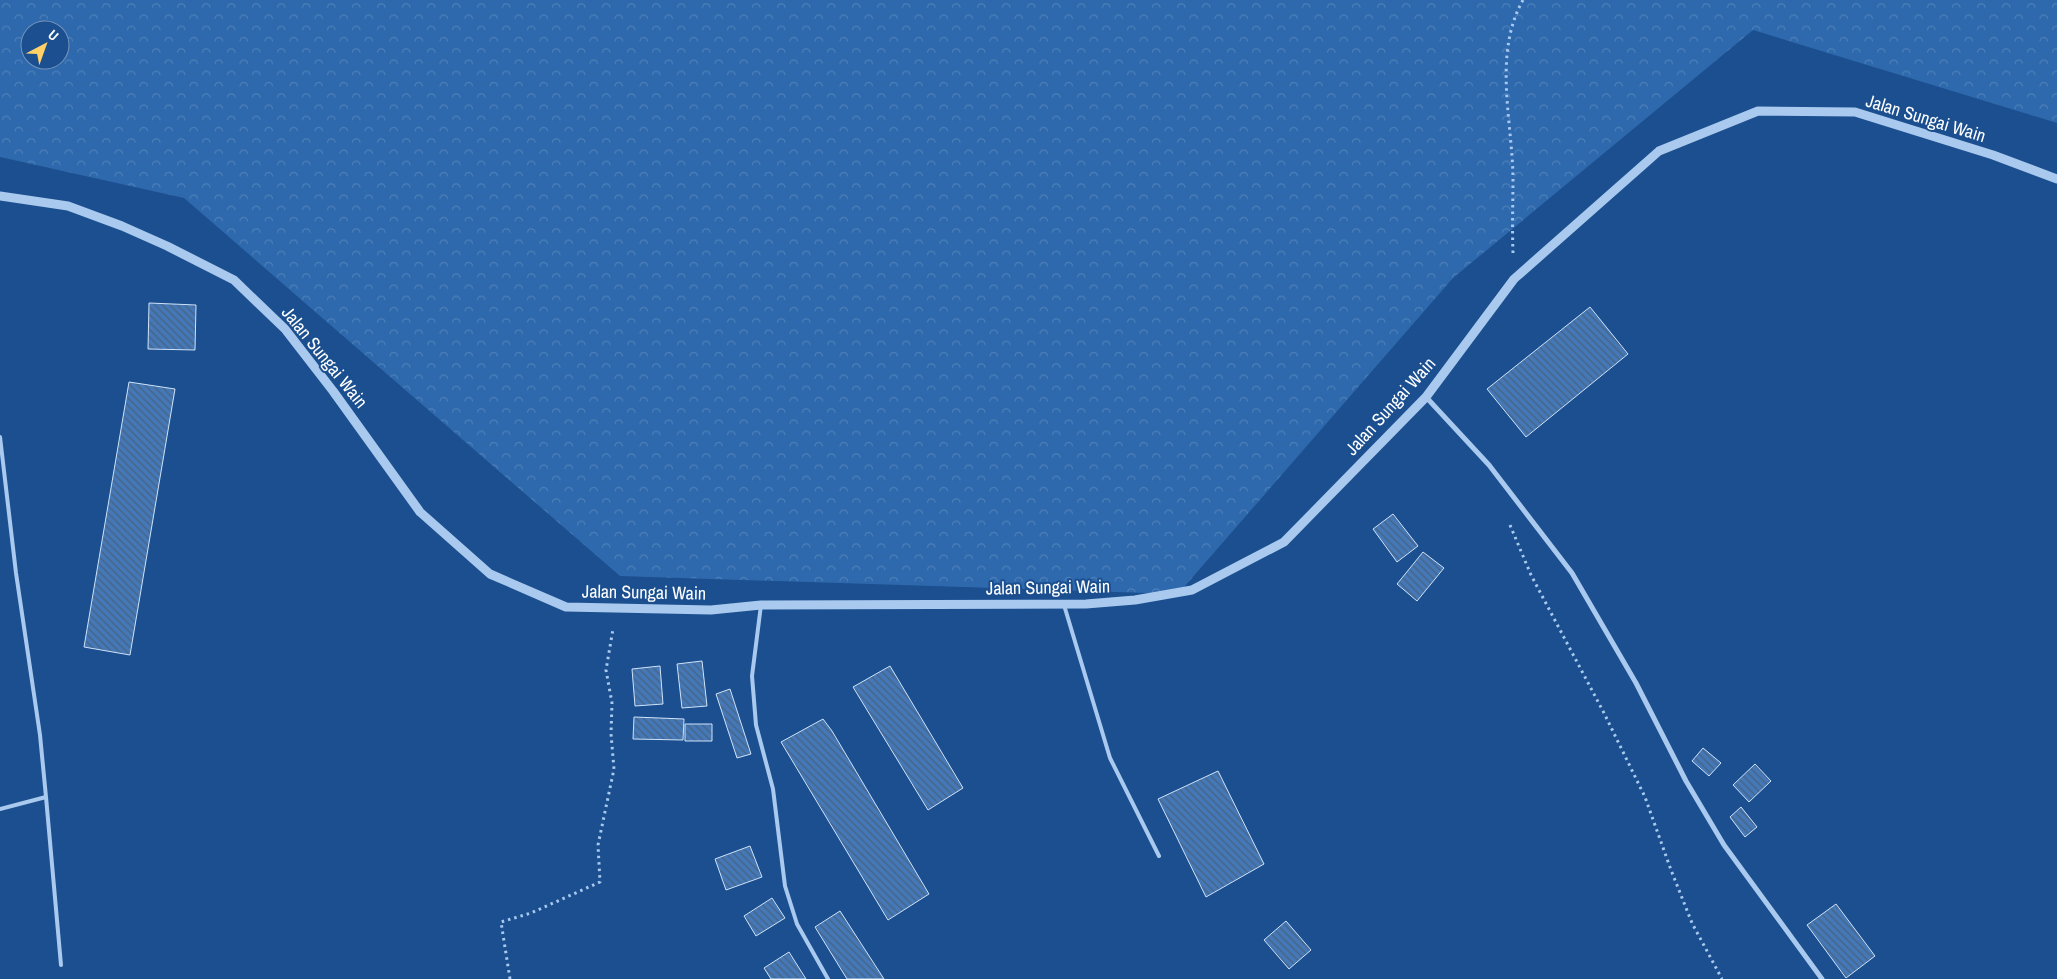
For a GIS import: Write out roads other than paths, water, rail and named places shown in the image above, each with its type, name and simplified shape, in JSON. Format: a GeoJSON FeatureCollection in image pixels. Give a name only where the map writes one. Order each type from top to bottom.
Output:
{"type":"FeatureCollection","features":[{"type":"Feature","properties":{"kind":"street","name":"Jalan Sungai Wain"},"geometry":{"type":"LineString","coordinates":[[0,196],[68,206],[149,238],[234,280],[285,329],[333,391],[420,512],[490,574],[566,607],[711,610],[762,605],[1064,605],[1135,600],[1192,590],[1284,542],[1426,397],[1514,279],[1659,151],[1758,111],[1855,112],[1993,155],[2057,179]]}},
{"type":"Feature","properties":{"kind":"street"},"geometry":{"type":"LineString","coordinates":[[1426,397],[1489,465],[1572,573],[1636,683],[1686,781],[1724,845],[1822,979]]}},
{"type":"Feature","properties":{"kind":"lane"},"geometry":{"type":"LineString","coordinates":[[0,437],[16,573],[40,735],[61,965]]}},
{"type":"Feature","properties":{"kind":"lane"},"geometry":{"type":"LineString","coordinates":[[762,605],[752,676],[756,725],[773,789],[785,886],[796,924],[828,979]]}},
{"type":"Feature","properties":{"kind":"lane"},"geometry":{"type":"LineString","coordinates":[[1064,605],[1110,758],[1159,856]]}},
{"type":"Feature","properties":{"kind":"lane"},"geometry":{"type":"LineString","coordinates":[[0,808],[46,797]]}}]}
